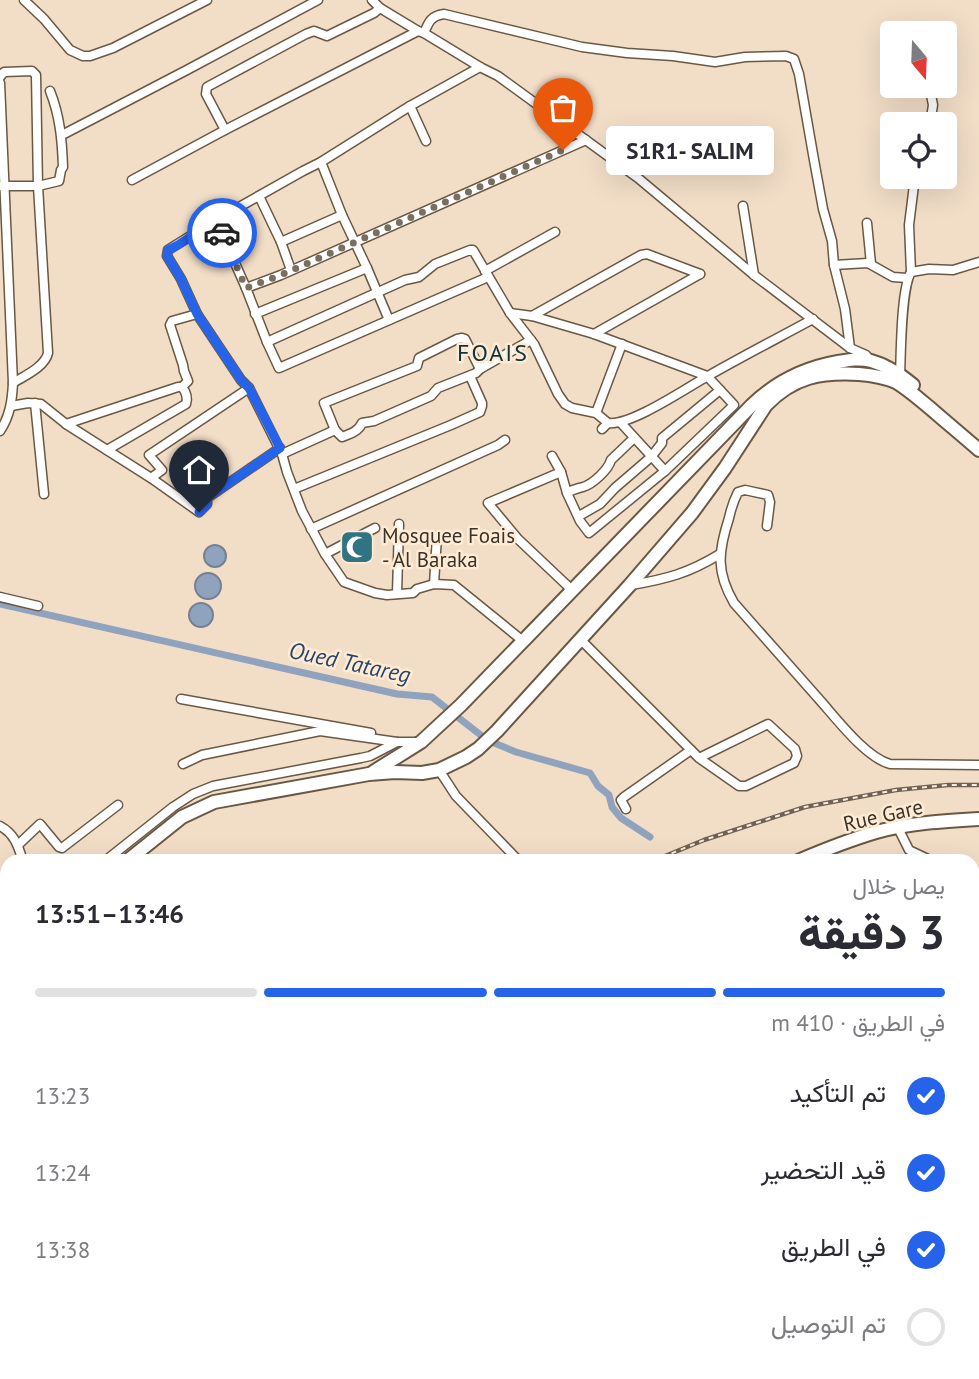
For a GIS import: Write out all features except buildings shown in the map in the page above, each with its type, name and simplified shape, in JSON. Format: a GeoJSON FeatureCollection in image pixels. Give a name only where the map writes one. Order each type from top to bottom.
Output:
{"type":"FeatureCollection","features":[{"type":"Feature","properties":{"kind":"main road"},"geometry":{"type":"LineString","coordinates":[[852,354],[853,374]]}},
{"type":"Feature","properties":{"kind":"main road"},"geometry":{"type":"LineString","coordinates":[[369,774],[426,737],[461,705],[762,395],[783,380],[852,354],[900,375],[979,441]]}},
{"type":"Feature","properties":{"kind":"main road"},"geometry":{"type":"LineString","coordinates":[[867,375],[871,367],[870,361]]}},
{"type":"Feature","properties":{"kind":"main road"},"geometry":{"type":"LineString","coordinates":[[136,854],[182,817],[214,802],[369,774],[439,770],[478,749],[497,732],[629,586],[710,490],[758,416],[774,397],[793,383],[824,374],[885,378],[904,388],[979,450]]}},
{"type":"Feature","properties":{"kind":"main road","name":"Rue Gare"},"geometry":{"type":"LineString","coordinates":[[829,854],[900,832],[979,822]]}},
{"type":"Feature","properties":{"kind":"main road","name":"Rue Gare"},"geometry":{"type":"LineString","coordinates":[[816,854],[878,832],[927,823],[979,822]]}},
{"type":"Feature","properties":{"kind":"street"},"geometry":{"type":"LineString","coordinates":[[24,0],[70,50],[90,56],[113,48],[207,0]]}},
{"type":"Feature","properties":{"kind":"street"},"geometry":{"type":"LineString","coordinates":[[62,135],[318,0]]}},
{"type":"Feature","properties":{"kind":"street"},"geometry":{"type":"LineString","coordinates":[[372,0],[380,8],[498,76],[638,178],[754,275],[813,319],[852,354]]}},
{"type":"Feature","properties":{"kind":"street"},"geometry":{"type":"LineString","coordinates":[[225,130],[206,94],[207,87],[306,34],[314,31],[327,36],[380,8]]}},
{"type":"Feature","properties":{"kind":"street"},"geometry":{"type":"LineString","coordinates":[[132,180],[225,130],[421,32],[430,19],[444,14],[582,47],[627,53],[715,62],[745,57],[791,57],[797,62],[852,354]]}},
{"type":"Feature","properties":{"kind":"street"},"geometry":{"type":"LineString","coordinates":[[480,67],[410,106],[321,162],[216,220],[168,250],[167,256],[197,314],[249,388],[281,451],[302,511],[344,582],[387,595],[413,593],[417,589],[434,584],[454,585],[523,641]]}},
{"type":"Feature","properties":{"kind":"street"},"geometry":{"type":"LineString","coordinates":[[0,77],[4,72],[32,71],[36,75],[38,186],[48,353],[43,363],[13,383]]}},
{"type":"Feature","properties":{"kind":"street"},"geometry":{"type":"LineString","coordinates":[[0,83],[2,186],[13,383],[11,406],[0,431]]}},
{"type":"Feature","properties":{"kind":"street"},"geometry":{"type":"LineString","coordinates":[[2,186],[38,186],[59,181],[63,167],[62,135],[50,91]]}},
{"type":"Feature","properties":{"kind":"street"},"geometry":{"type":"LineString","coordinates":[[410,106],[426,141]]}},
{"type":"Feature","properties":{"kind":"street"},"geometry":{"type":"LineString","coordinates":[[246,288],[586,140]]}},
{"type":"Feature","properties":{"kind":"street"},"geometry":{"type":"LineString","coordinates":[[321,162],[390,320]]}},
{"type":"Feature","properties":{"kind":"street"},"geometry":{"type":"LineString","coordinates":[[900,375],[914,189]]}},
{"type":"Feature","properties":{"kind":"street"},"geometry":{"type":"LineString","coordinates":[[259,196],[291,270]]}},
{"type":"Feature","properties":{"kind":"street"},"geometry":{"type":"LineString","coordinates":[[743,206],[754,275]]}},
{"type":"Feature","properties":{"kind":"street"},"geometry":{"type":"LineString","coordinates":[[281,242],[342,215]]}},
{"type":"Feature","properties":{"kind":"street"},"geometry":{"type":"LineString","coordinates":[[216,220],[279,368],[487,274],[555,232]]}},
{"type":"Feature","properties":{"kind":"street"},"geometry":{"type":"LineString","coordinates":[[867,223],[871,264]]}},
{"type":"Feature","properties":{"kind":"street"},"geometry":{"type":"LineString","coordinates":[[267,342],[419,276],[435,264],[470,250],[475,252],[510,313],[531,340],[565,404],[596,414],[605,426],[621,423],[680,393],[813,319]]}},
{"type":"Feature","properties":{"kind":"street"},"geometry":{"type":"LineString","coordinates":[[532,316],[641,255],[647,254],[700,274],[594,334]]}},
{"type":"Feature","properties":{"kind":"street"},"geometry":{"type":"LineString","coordinates":[[834,265],[871,264],[893,277],[929,269],[953,270],[979,262]]}},
{"type":"Feature","properties":{"kind":"street"},"geometry":{"type":"LineString","coordinates":[[256,314],[367,268]]}},
{"type":"Feature","properties":{"kind":"street"},"geometry":{"type":"LineString","coordinates":[[510,313],[532,316],[594,334],[707,376],[734,405],[665,471],[589,533],[567,493],[561,472],[552,456]]}},
{"type":"Feature","properties":{"kind":"street"},"geometry":{"type":"LineString","coordinates":[[66,424],[182,387],[188,381],[170,325],[172,321],[197,314]]}},
{"type":"Feature","properties":{"kind":"street"},"geometry":{"type":"LineString","coordinates":[[480,369],[466,339],[462,338],[419,358],[417,366],[324,404],[335,430],[342,437],[359,428],[362,423],[374,421],[432,396],[439,388],[476,373],[531,340]]}},
{"type":"Feature","properties":{"kind":"street"},"geometry":{"type":"LineString","coordinates":[[596,414],[622,344]]}},
{"type":"Feature","properties":{"kind":"street"},"geometry":{"type":"LineString","coordinates":[[294,489],[477,414],[482,406],[470,376]]}},
{"type":"Feature","properties":{"kind":"street"},"geometry":{"type":"LineString","coordinates":[[107,450],[186,404],[182,387]]}},
{"type":"Feature","properties":{"kind":"street"},"geometry":{"type":"LineString","coordinates":[[151,478],[162,470],[149,455],[249,388]]}},
{"type":"Feature","properties":{"kind":"street"},"geometry":{"type":"LineString","coordinates":[[579,516],[600,503],[651,457],[662,443],[662,438],[720,390]]}},
{"type":"Feature","properties":{"kind":"street"},"geometry":{"type":"LineString","coordinates":[[35,403],[44,494]]}},
{"type":"Feature","properties":{"kind":"street"},"geometry":{"type":"LineString","coordinates":[[11,406],[41,404],[66,424],[199,512],[207,505],[207,498],[281,451],[335,430]]}},
{"type":"Feature","properties":{"kind":"street"},"geometry":{"type":"LineString","coordinates":[[621,423],[665,471]]}},
{"type":"Feature","properties":{"kind":"street"},"geometry":{"type":"LineString","coordinates":[[567,493],[583,487],[599,475],[634,438]]}},
{"type":"Feature","properties":{"kind":"street"},"geometry":{"type":"LineString","coordinates":[[311,529],[505,440]]}},
{"type":"Feature","properties":{"kind":"street"},"geometry":{"type":"LineString","coordinates":[[561,472],[488,503],[517,539],[572,590]]}},
{"type":"Feature","properties":{"kind":"street"},"geometry":{"type":"LineString","coordinates":[[767,526],[771,502],[768,495],[740,490],[736,494],[720,555],[723,578],[734,603],[863,748],[882,762],[979,765]]}},
{"type":"Feature","properties":{"kind":"street"},"geometry":{"type":"LineString","coordinates":[[397,594],[399,524]]}},
{"type":"Feature","properties":{"kind":"street"},"geometry":{"type":"LineString","coordinates":[[325,554],[375,528]]}},
{"type":"Feature","properties":{"kind":"street"},"geometry":{"type":"LineString","coordinates":[[434,584],[437,536]]}},
{"type":"Feature","properties":{"kind":"street"},"geometry":{"type":"LineString","coordinates":[[629,586],[681,575],[720,555]]}},
{"type":"Feature","properties":{"kind":"street"},"geometry":{"type":"LineString","coordinates":[[0,597],[38,606]]}},
{"type":"Feature","properties":{"kind":"street"},"geometry":{"type":"LineString","coordinates":[[581,640],[699,758],[738,786],[746,786],[794,763],[797,756],[795,749],[768,724],[699,758]]}},
{"type":"Feature","properties":{"kind":"street"},"geometry":{"type":"LineString","coordinates":[[181,699],[364,731],[383,740]]}},
{"type":"Feature","properties":{"kind":"street"},"geometry":{"type":"LineString","coordinates":[[183,764],[209,754],[320,731],[397,742]]}},
{"type":"Feature","properties":{"kind":"street"},"geometry":{"type":"LineString","coordinates":[[114,854],[173,807],[213,786],[370,756],[397,742],[426,737]]}},
{"type":"Feature","properties":{"kind":"street"},"geometry":{"type":"LineString","coordinates":[[626,810],[621,800],[624,797],[691,750]]}},
{"type":"Feature","properties":{"kind":"street"},"geometry":{"type":"LineString","coordinates":[[439,770],[456,796],[512,854]]}},
{"type":"Feature","properties":{"kind":"street"},"geometry":{"type":"LineString","coordinates":[[18,845],[40,824],[62,848],[118,805]]}},
{"type":"Feature","properties":{"kind":"street"},"geometry":{"type":"LineString","coordinates":[[0,826],[11,834],[21,854]]}},
{"type":"Feature","properties":{"kind":"street"},"geometry":{"type":"LineString","coordinates":[[900,832],[909,850],[917,854]]}},
{"type":"Feature","properties":{"kind":"water"},"geometry":{"type":"Polygon","coordinates":[[[211,545],[219,545],[226,552],[226,560],[219,567],[211,567],[204,560],[204,552],[211,545]]]}},
{"type":"Feature","properties":{"kind":"water"},"geometry":{"type":"Polygon","coordinates":[[[208,573],[217,577],[221,586],[217,595],[208,599],[199,595],[195,586],[199,577],[208,573]]]}},
{"type":"Feature","properties":{"kind":"water"},"geometry":{"type":"Polygon","coordinates":[[[196,603],[206,603],[213,610],[213,620],[206,627],[196,627],[189,620],[189,610],[196,603]]]}},
{"type":"Feature","properties":{"kind":"waterway","name":"Oued Tatareg"},"geometry":{"type":"LineString","coordinates":[[0,604],[397,694],[432,697],[487,740],[516,752],[590,773],[598,786],[609,795],[612,807],[621,818],[650,837]]}},
{"type":"Feature","properties":{"kind":"railway"},"geometry":{"type":"LineString","coordinates":[[670,854],[805,807],[896,790],[979,785]]}},
{"type":"Feature","properties":{"kind":"way so far"},"geometry":{"type":"LineString","coordinates":[[222,233],[246,288],[563,150]]}},
{"type":"Feature","properties":{"kind":"place","name":"S1R1- SALIM"},"geometry":{"type":"Point","coordinates":[563,150]}},
{"type":"Feature","properties":{"kind":"place","name":"Mosquee Foais - Al Baraka"},"geometry":{"type":"Point","coordinates":[357,547]}},
{"type":"Feature","properties":{"kind":"district","name":"FOAIS"},"geometry":{"type":"Point","coordinates":[493,352]}},
{"type":"Feature","properties":{"kind":"route"},"geometry":{"type":"LineString","coordinates":[[199,512],[207,505],[207,498],[280,448],[249,388],[197,314],[167,256],[168,250],[216,220],[222,233]]}}]}
